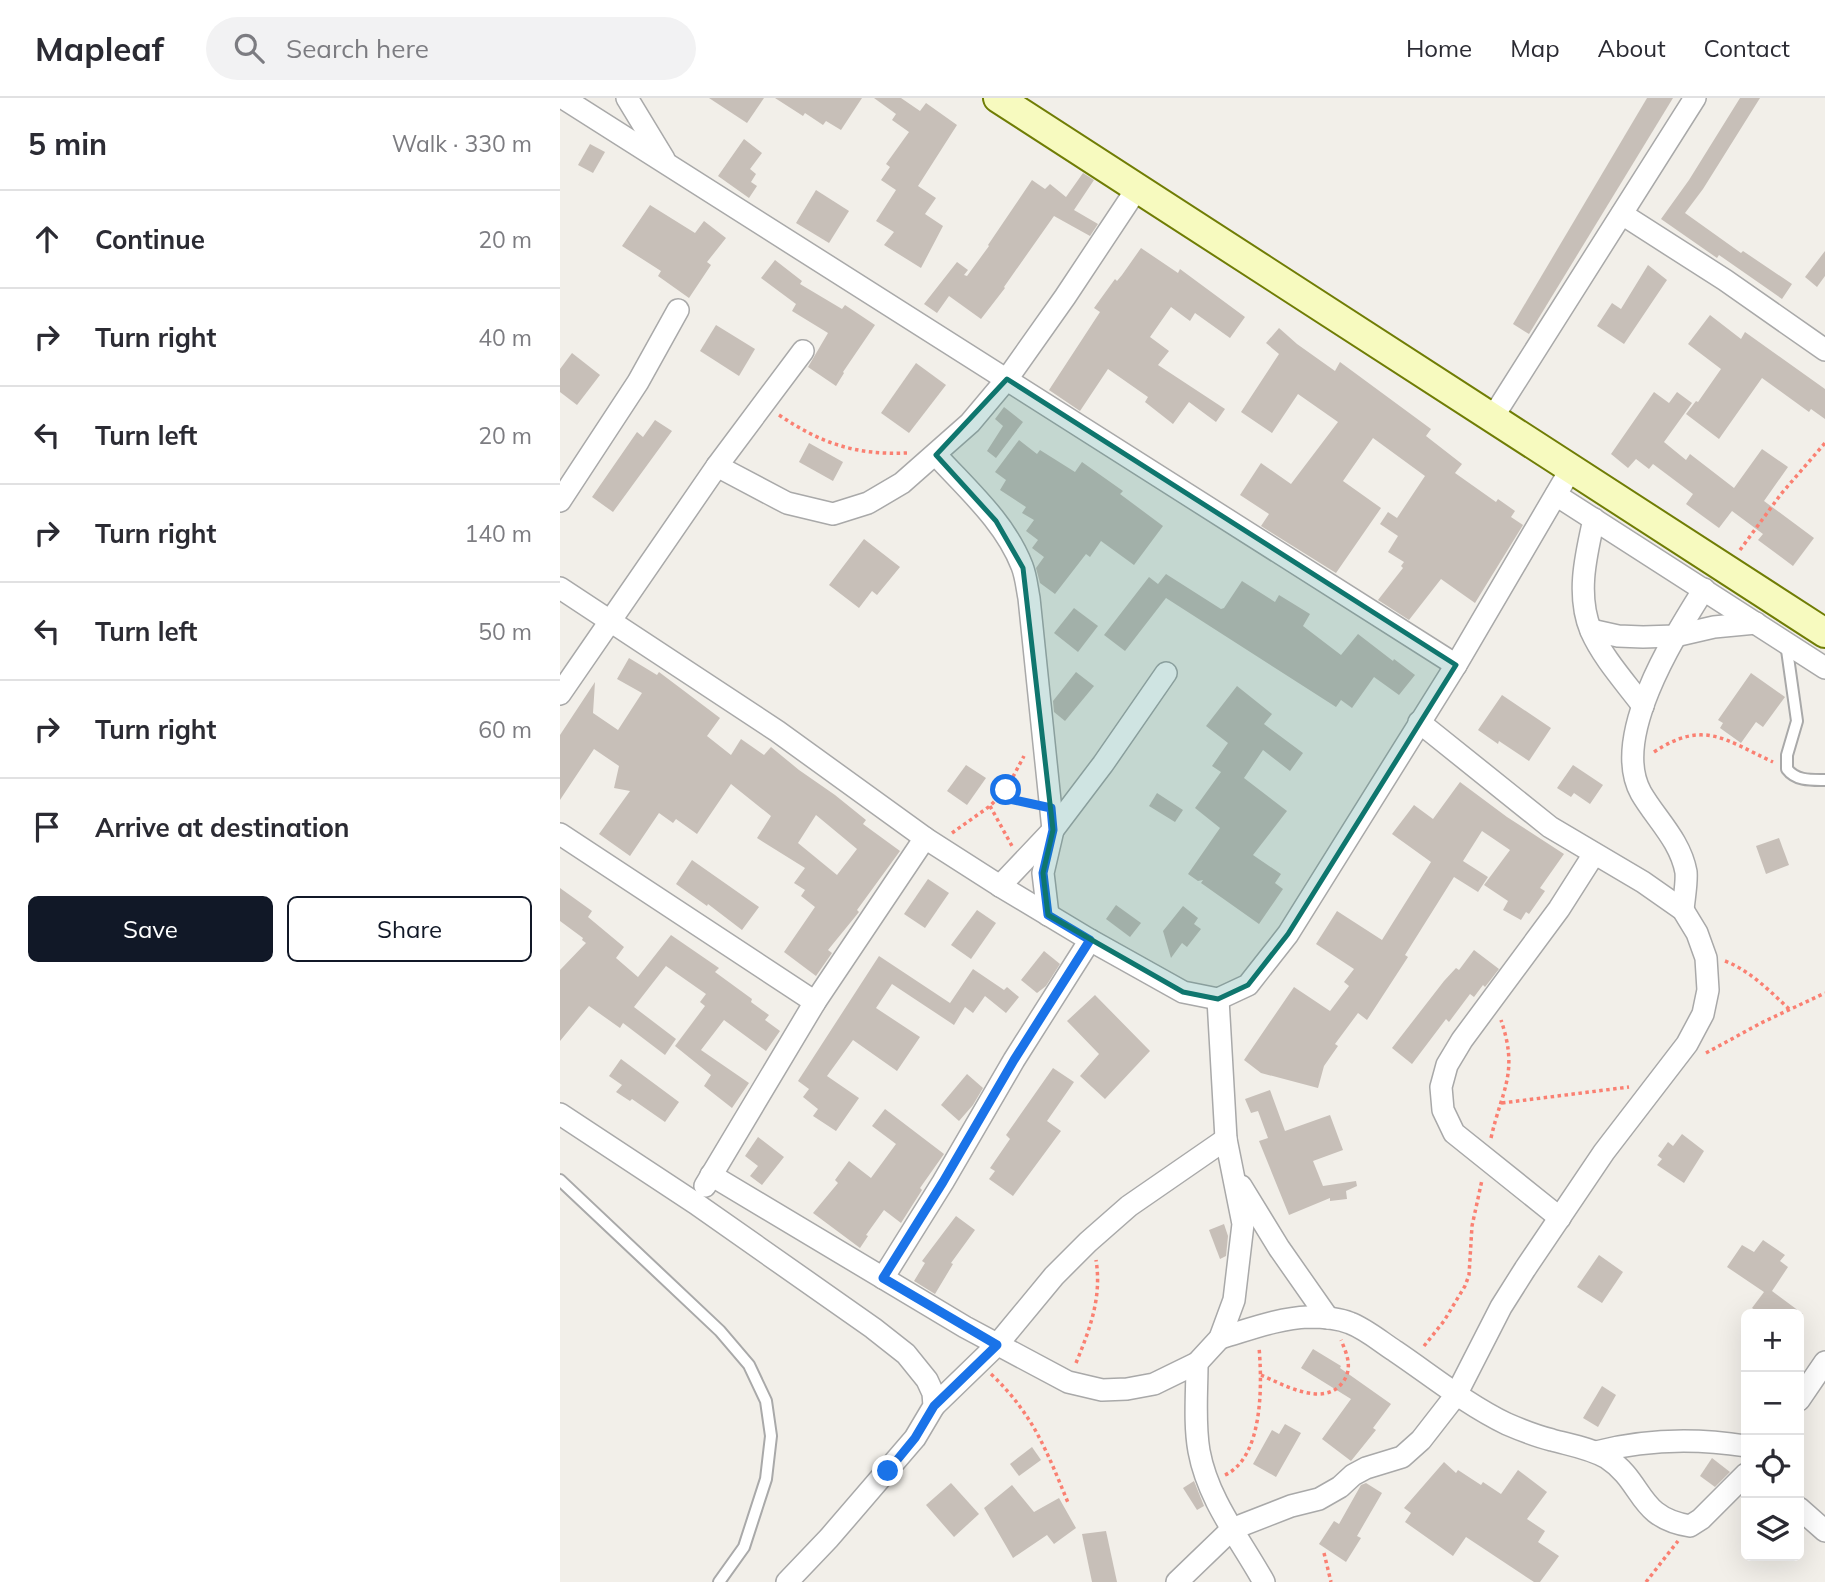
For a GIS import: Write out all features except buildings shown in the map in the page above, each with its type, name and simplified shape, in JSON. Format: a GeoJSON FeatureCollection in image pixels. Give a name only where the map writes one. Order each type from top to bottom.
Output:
{"type":"FeatureCollection","features":[{"type":"Feature","properties":{"kind":"street"},"geometry":{"type":"LineString","coordinates":[[563,98],[1457,665]]}},
{"type":"Feature","properties":{"kind":"street"},"geometry":{"type":"LineString","coordinates":[[627,98],[666,162]]}},
{"type":"Feature","properties":{"kind":"street"},"geometry":{"type":"LineString","coordinates":[[998,98],[1825,633]]}},
{"type":"Feature","properties":{"kind":"street"},"geometry":{"type":"LineString","coordinates":[[1493,417],[1695,98]]}},
{"type":"Feature","properties":{"kind":"street"},"geometry":{"type":"LineString","coordinates":[[717,466],[787,503],[833,514],[869,503],[902,483],[970,423],[1007,379],[1080,276],[1138,187]]}},
{"type":"Feature","properties":{"kind":"street"},"geometry":{"type":"LineString","coordinates":[[1622,214],[1822,339]]}},
{"type":"Feature","properties":{"kind":"street"},"geometry":{"type":"LineString","coordinates":[[560,501],[639,382],[677,310]]}},
{"type":"Feature","properties":{"kind":"street"},"geometry":{"type":"LineString","coordinates":[[560,694],[717,466],[803,352]]}},
{"type":"Feature","properties":{"kind":"street"},"geometry":{"type":"LineString","coordinates":[[936,455],[996,521],[1023,568],[1029,598],[1053,830],[1043,873],[1048,915]]}},
{"type":"Feature","properties":{"kind":"street"},"geometry":{"type":"LineString","coordinates":[[560,588],[777,731],[931,841],[1000,886],[1183,992],[1218,999],[1248,985],[1288,934],[1457,665],[1572,467]]}},
{"type":"Feature","properties":{"kind":"street"},"geometry":{"type":"LineString","coordinates":[[1556,495],[1825,668]]}},
{"type":"Feature","properties":{"kind":"street"},"geometry":{"type":"LineString","coordinates":[[1594,519],[1585,558],[1583,596],[1591,629],[1612,665],[1643,706]]}},
{"type":"Feature","properties":{"kind":"street"},"geometry":{"type":"LineString","coordinates":[[1683,909],[1686,874],[1678,846],[1640,791],[1632,767],[1634,743],[1643,706],[1658,668],[1704,589]]}},
{"type":"Feature","properties":{"kind":"street"},"geometry":{"type":"LineString","coordinates":[[1591,629],[1618,636],[1675,636],[1714,627],[1756,623]]}},
{"type":"Feature","properties":{"kind":"street"},"geometry":{"type":"LineString","coordinates":[[1000,886],[1053,830],[1166,673]]}},
{"type":"Feature","properties":{"kind":"street"},"geometry":{"type":"LineString","coordinates":[[1177,1582],[1232,1529],[1291,1506],[1319,1499],[1366,1468],[1402,1457],[1421,1440],[1456,1395],[1501,1307],[1604,1152],[1687,1045],[1703,1014],[1709,990],[1706,958],[1697,933],[1683,909],[1550,827],[1419,722]]}},
{"type":"Feature","properties":{"kind":"street"},"geometry":{"type":"LineString","coordinates":[[560,834],[816,1002]]}},
{"type":"Feature","properties":{"kind":"street"},"geometry":{"type":"LineString","coordinates":[[695,1203],[816,1002],[931,841]]}},
{"type":"Feature","properties":{"kind":"street"},"geometry":{"type":"LineString","coordinates":[[1560,1218],[1454,1133],[1443,1110],[1441,1087],[1447,1065],[1462,1040],[1559,909],[1594,854]]}},
{"type":"Feature","properties":{"kind":"street"},"geometry":{"type":"LineString","coordinates":[[883,1278],[1014,1060],[1090,940]]}},
{"type":"Feature","properties":{"kind":"street"},"geometry":{"type":"LineString","coordinates":[[711,1175],[997,1345],[1068,1382],[1102,1390],[1154,1384],[1197,1363],[1220,1338],[1234,1300],[1243,1224],[1226,1139],[1218,999]]}},
{"type":"Feature","properties":{"kind":"street"},"geometry":{"type":"LineString","coordinates":[[560,1115],[695,1203],[873,1328],[906,1354],[927,1380],[933,1392],[934,1406]]}},
{"type":"Feature","properties":{"kind":"street"},"geometry":{"type":"LineString","coordinates":[[787,1582],[888,1471],[915,1438],[934,1406],[997,1345],[1054,1276],[1129,1206],[1226,1139]]}},
{"type":"Feature","properties":{"kind":"street"},"geometry":{"type":"LineString","coordinates":[[1235,1175],[1299,1278],[1328,1318]]}},
{"type":"Feature","properties":{"kind":"street"},"geometry":{"type":"LineString","coordinates":[[1286,1320],[1299,1278]]}},
{"type":"Feature","properties":{"kind":"street"},"geometry":{"type":"LineString","coordinates":[[1220,1338],[1286,1320],[1328,1318],[1350,1323],[1410,1361],[1456,1395],[1508,1424],[1550,1440],[1596,1452],[1620,1468],[1643,1501],[1663,1520],[1690,1526],[1741,1479]]}},
{"type":"Feature","properties":{"kind":"street"},"geometry":{"type":"LineString","coordinates":[[1804,1393],[1825,1362]]}},
{"type":"Feature","properties":{"kind":"street"},"geometry":{"type":"LineString","coordinates":[[1197,1363],[1198,1449],[1206,1480],[1264,1582]]}},
{"type":"Feature","properties":{"kind":"street"},"geometry":{"type":"LineString","coordinates":[[1596,1452],[1669,1440],[1741,1445]]}},
{"type":"Feature","properties":{"kind":"street"},"geometry":{"type":"LineString","coordinates":[[1804,1512],[1825,1531]]}},
{"type":"Feature","properties":{"kind":"lane"},"geometry":{"type":"LineString","coordinates":[[1786,643],[1797,722],[1787,755],[1787,769],[1792,775],[1825,780]]}},
{"type":"Feature","properties":{"kind":"lane"},"geometry":{"type":"LineString","coordinates":[[560,1180],[720,1331],[749,1365],[766,1401],[771,1436],[766,1479],[744,1547],[719,1582]]}},
{"type":"Feature","properties":{"kind":"path"},"geometry":{"type":"LineString","coordinates":[[764,404],[817,438],[841,447],[865,453],[936,455]]}},
{"type":"Feature","properties":{"kind":"path"},"geometry":{"type":"LineString","coordinates":[[1727,569],[1775,502],[1825,443]]}},
{"type":"Feature","properties":{"kind":"path"},"geometry":{"type":"LineString","coordinates":[[1632,767],[1669,742],[1686,735],[1706,734],[1726,740],[1787,769]]}},
{"type":"Feature","properties":{"kind":"path"},"geometry":{"type":"LineString","coordinates":[[931,841],[990,806],[1000,797],[1026,753]]}},
{"type":"Feature","properties":{"kind":"path"},"geometry":{"type":"LineString","coordinates":[[1000,797],[1051,808]]}},
{"type":"Feature","properties":{"kind":"path"},"geometry":{"type":"LineString","coordinates":[[990,806],[1020,864]]}},
{"type":"Feature","properties":{"kind":"path"},"geometry":{"type":"LineString","coordinates":[[1706,958],[1719,958],[1735,964],[1789,1009]]}},
{"type":"Feature","properties":{"kind":"path"},"geometry":{"type":"LineString","coordinates":[[1696,1058],[1825,993]]}},
{"type":"Feature","properties":{"kind":"path"},"geometry":{"type":"LineString","coordinates":[[1410,1361],[1444,1321],[1469,1275],[1472,1226],[1493,1131],[1509,1077],[1509,1052],[1494,998]]}},
{"type":"Feature","properties":{"kind":"path"},"geometry":{"type":"LineString","coordinates":[[1502,1103],[1657,1083]]}},
{"type":"Feature","properties":{"kind":"path"},"geometry":{"type":"LineString","coordinates":[[1068,1382],[1095,1311],[1099,1284],[1097,1261],[1088,1242]]}},
{"type":"Feature","properties":{"kind":"path"},"geometry":{"type":"LineString","coordinates":[[1261,1375],[1309,1393],[1324,1394],[1334,1391],[1344,1381],[1349,1368],[1342,1340],[1328,1318]]}},
{"type":"Feature","properties":{"kind":"path"},"geometry":{"type":"LineString","coordinates":[[1206,1480],[1230,1473],[1242,1460],[1258,1421],[1261,1375],[1258,1328]]}},
{"type":"Feature","properties":{"kind":"path"},"geometry":{"type":"LineString","coordinates":[[980,1363],[1026,1412],[1069,1504]]}},
{"type":"Feature","properties":{"kind":"path"},"geometry":{"type":"LineString","coordinates":[[1646,1582],[1690,1526]]}},
{"type":"Feature","properties":{"kind":"path"},"geometry":{"type":"LineString","coordinates":[[1324,1553],[1331,1582]]}},
{"type":"Feature","properties":{"kind":"highlighted area"},"geometry":{"type":"Polygon","coordinates":[[[1007,379],[1456,665],[1288,934],[1248,985],[1218,999],[1183,992],[1048,915],[1043,873],[1053,830],[1023,568],[996,521],[936,455],[1007,379]]]}},
{"type":"Feature","properties":{"kind":"route"},"geometry":{"type":"LineString","coordinates":[[888,1471],[926,1423],[934,1406],[997,1345],[883,1278],[1014,1060],[1090,940],[1048,915],[1043,873],[1053,830],[1051,808],[1000,797],[1006,790]]}}]}
